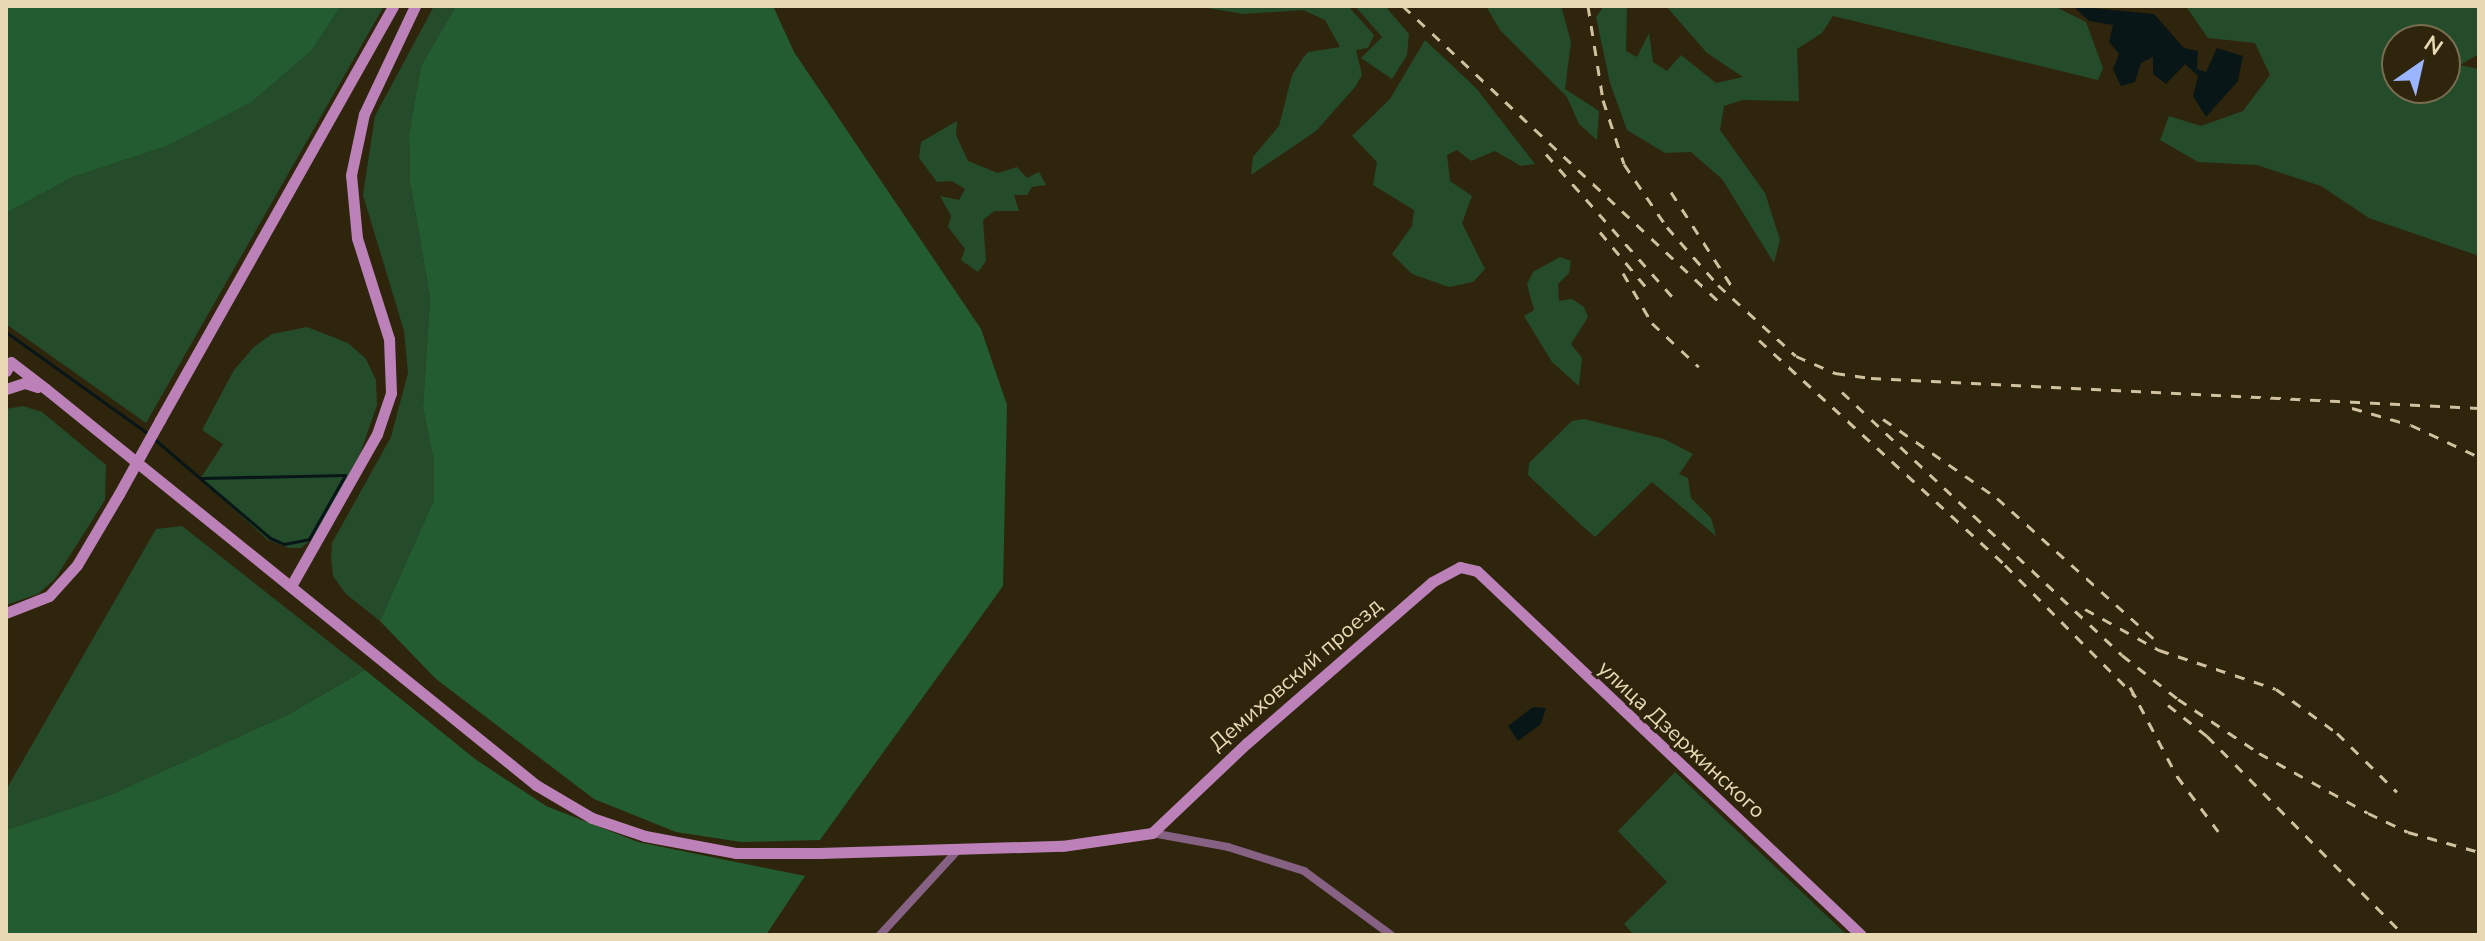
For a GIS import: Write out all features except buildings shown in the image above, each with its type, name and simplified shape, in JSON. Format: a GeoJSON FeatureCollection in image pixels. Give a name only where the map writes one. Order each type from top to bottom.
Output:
{"type":"FeatureCollection","features":[{"type":"Feature","properties":{"kind":"main road"},"geometry":{"type":"LineString","coordinates":[[6,613],[49,596],[77,565],[393,6]]}},
{"type":"Feature","properties":{"kind":"main road"},"geometry":{"type":"LineString","coordinates":[[291,586],[377,434],[391,393],[389,339],[357,238],[351,175],[364,114],[415,6]]}},
{"type":"Feature","properties":{"kind":"main road"},"geometry":{"type":"LineString","coordinates":[[8,367],[46,389],[536,785],[592,818],[682,846],[736,853],[957,851],[1062,846],[1152,833]]}},
{"type":"Feature","properties":{"kind":"main road"},"geometry":{"type":"LineString","coordinates":[[6,389],[25,383],[46,389]]}},
{"type":"Feature","properties":{"kind":"main road","name":"Демиховский проезд"},"geometry":{"type":"LineString","coordinates":[[1152,833],[1247,743],[1432,582],[1460,567],[1477,571]]}},
{"type":"Feature","properties":{"kind":"main road","name":"улица Дзержинского"},"geometry":{"type":"LineString","coordinates":[[1477,571],[1861,935]]}},
{"type":"Feature","properties":{"kind":"street"},"geometry":{"type":"LineString","coordinates":[[1152,833],[1228,847],[1304,871],[1391,935]]}},
{"type":"Feature","properties":{"kind":"street"},"geometry":{"type":"LineString","coordinates":[[880,935],[957,851]]}},
{"type":"Feature","properties":{"kind":"green space"},"geometry":{"type":"Polygon","coordinates":[[[6,6],[341,6],[312,50],[251,102],[167,146],[73,177],[6,213],[6,6]]]}},
{"type":"Feature","properties":{"kind":"green space"},"geometry":{"type":"Polygon","coordinates":[[[341,6],[384,6],[146,423],[6,324],[6,213],[73,177],[167,146],[312,50],[341,6]]]}},
{"type":"Feature","properties":{"kind":"green space"},"geometry":{"type":"Polygon","coordinates":[[[434,6],[456,6],[421,66],[409,134],[410,182],[430,297],[423,408],[434,462],[434,500],[380,621],[346,594],[333,576],[332,543],[391,437],[408,373],[404,331],[363,195],[375,116],[434,6]]]}},
{"type":"Feature","properties":{"kind":"green space"},"geometry":{"type":"Polygon","coordinates":[[[456,6],[773,6],[794,52],[981,329],[1007,405],[1003,586],[820,840],[741,842],[676,832],[594,799],[436,679],[380,621],[434,500],[434,462],[423,408],[430,297],[410,182],[409,134],[421,66],[456,6]]]}},
{"type":"Feature","properties":{"kind":"green space"},"geometry":{"type":"Polygon","coordinates":[[[1195,6],[1348,6],[1374,35],[1368,48],[1356,50],[1362,75],[1355,87],[1316,131],[1251,175],[1253,157],[1279,126],[1292,75],[1303,58],[1308,52],[1340,47],[1325,20],[1303,10],[1244,14],[1195,6]]]}},
{"type":"Feature","properties":{"kind":"green space"},"geometry":{"type":"Polygon","coordinates":[[[1355,6],[1385,6],[1409,34],[1407,55],[1392,79],[1361,58],[1382,37],[1355,6]]]}},
{"type":"Feature","properties":{"kind":"green space"},"geometry":{"type":"Polygon","coordinates":[[[1486,6],[1561,6],[1571,42],[1565,89],[1599,111],[1597,140],[1579,124],[1567,97],[1500,30],[1486,6]]]}},
{"type":"Feature","properties":{"kind":"green space"},"geometry":{"type":"Polygon","coordinates":[[[1604,6],[1627,6],[1626,51],[1637,57],[1649,33],[1653,62],[1667,71],[1681,55],[1716,83],[1743,77],[1707,53],[1666,6],[2054,6],[2086,22],[2103,68],[2098,80],[1833,16],[1822,33],[1797,49],[1799,101],[1743,100],[1724,106],[1720,130],[1765,193],[1780,240],[1774,263],[1722,179],[1691,152],[1665,153],[1627,130],[1610,83],[1596,17],[1604,6]]]}},
{"type":"Feature","properties":{"kind":"green space"},"geometry":{"type":"Polygon","coordinates":[[[2149,6],[2479,6],[2479,54],[2461,64],[2461,24],[2381,24],[2381,104],[2461,104],[2461,65],[2479,69],[2479,256],[2369,218],[2321,186],[2257,165],[2198,162],[2160,140],[2169,116],[2201,126],[2243,111],[2270,75],[2255,43],[2208,38],[2187,8],[2149,6]]]}},
{"type":"Feature","properties":{"kind":"green space"},"geometry":{"type":"Polygon","coordinates":[[[1425,40],[1476,88],[1535,164],[1521,166],[1495,151],[1471,161],[1457,150],[1447,155],[1450,181],[1472,196],[1462,223],[1485,269],[1473,282],[1449,287],[1412,274],[1392,254],[1412,226],[1414,210],[1373,185],[1377,162],[1352,136],[1390,99],[1425,40]]]}},
{"type":"Feature","properties":{"kind":"green space"},"geometry":{"type":"Polygon","coordinates":[[[957,121],[956,135],[968,161],[998,173],[1017,167],[1027,178],[1039,172],[1046,185],[1032,187],[1027,195],[1014,195],[1019,211],[994,211],[983,220],[986,261],[978,272],[961,260],[965,249],[948,227],[951,216],[940,196],[959,200],[965,189],[952,181],[937,182],[919,158],[921,142],[957,121]]]}},
{"type":"Feature","properties":{"kind":"green space"},"geometry":{"type":"Polygon","coordinates":[[[1560,257],[1571,261],[1569,273],[1558,284],[1559,301],[1572,299],[1584,307],[1588,317],[1571,344],[1582,358],[1579,386],[1552,362],[1524,316],[1534,310],[1527,284],[1533,272],[1560,257]]]}},
{"type":"Feature","properties":{"kind":"green space"},"geometry":{"type":"Polygon","coordinates":[[[307,327],[348,343],[366,359],[376,380],[377,405],[360,454],[315,536],[301,548],[289,548],[268,540],[200,479],[223,444],[202,430],[234,370],[254,347],[272,334],[307,327]]]}},
{"type":"Feature","properties":{"kind":"green space"},"geometry":{"type":"Polygon","coordinates":[[[23,406],[42,412],[106,465],[105,500],[55,579],[38,594],[6,605],[6,409],[23,406]]]}},
{"type":"Feature","properties":{"kind":"green space"},"geometry":{"type":"Polygon","coordinates":[[[1584,419],[1664,439],[1693,454],[1679,474],[1688,478],[1691,498],[1711,518],[1716,536],[1652,482],[1595,537],[1579,523],[1528,475],[1529,463],[1572,421],[1584,419]]]}},
{"type":"Feature","properties":{"kind":"green space"},"geometry":{"type":"Polygon","coordinates":[[[182,526],[365,670],[289,714],[108,796],[6,830],[6,790],[156,529],[182,526]]]}},
{"type":"Feature","properties":{"kind":"green space"},"geometry":{"type":"Polygon","coordinates":[[[365,670],[475,759],[546,806],[638,842],[805,876],[766,935],[6,935],[6,830],[108,796],[289,714],[365,670]]]}},
{"type":"Feature","properties":{"kind":"green space"},"geometry":{"type":"Polygon","coordinates":[[[1675,772],[1847,935],[1634,935],[1624,924],[1667,882],[1618,831],[1675,772]]]}},
{"type":"Feature","properties":{"kind":"shaded area"},"geometry":{"type":"Polygon","coordinates":[[[2073,6],[2154,14],[2184,48],[2198,51],[2197,69],[2206,72],[2217,48],[2243,56],[2238,81],[2206,117],[2193,96],[2198,76],[2185,64],[2166,84],[2153,74],[2153,57],[2141,63],[2135,82],[2121,86],[2113,69],[2119,54],[2109,42],[2113,25],[2089,21],[2073,6]]]}},
{"type":"Feature","properties":{"kind":"shaded area"},"geometry":{"type":"Polygon","coordinates":[[[1533,707],[1546,708],[1541,724],[1518,741],[1508,726],[1533,707]]]}},
{"type":"Feature","properties":{"kind":"waterway"},"geometry":{"type":"LineString","coordinates":[[6,332],[147,433]]}},
{"type":"Feature","properties":{"kind":"waterway"},"geometry":{"type":"LineString","coordinates":[[153,438],[270,538],[284,544],[309,539],[345,475],[201,478]]}},
{"type":"Feature","properties":{"kind":"railway"},"geometry":{"type":"LineString","coordinates":[[1403,6],[1718,301]]}},
{"type":"Feature","properties":{"kind":"railway"},"geometry":{"type":"LineString","coordinates":[[1588,6],[1603,100],[1624,164],[1667,227],[1718,285],[1796,356],[1835,373],[1871,378],[2479,408]]}},
{"type":"Feature","properties":{"kind":"railway"},"geometry":{"type":"LineString","coordinates":[[1546,154],[1676,301]]}},
{"type":"Feature","properties":{"kind":"railway"},"geometry":{"type":"LineString","coordinates":[[1671,192],[1736,293]]}},
{"type":"Feature","properties":{"kind":"railway"},"geometry":{"type":"LineString","coordinates":[[1600,232],[1646,287]]}},
{"type":"Feature","properties":{"kind":"railway"},"geometry":{"type":"LineString","coordinates":[[1623,273],[1652,323],[1699,367]]}},
{"type":"Feature","properties":{"kind":"railway"},"geometry":{"type":"LineString","coordinates":[[1759,340],[2005,565],[2136,697]]}},
{"type":"Feature","properties":{"kind":"railway"},"geometry":{"type":"LineString","coordinates":[[1842,392],[2122,655],[2178,699],[2259,753],[2368,813],[2408,832],[2479,852]]}},
{"type":"Feature","properties":{"kind":"railway"},"geometry":{"type":"LineString","coordinates":[[2352,408],[2411,425],[2479,457]]}},
{"type":"Feature","properties":{"kind":"railway"},"geometry":{"type":"LineString","coordinates":[[1883,419],[1997,498],[2153,638]]}},
{"type":"Feature","properties":{"kind":"railway"},"geometry":{"type":"LineString","coordinates":[[2085,609],[2159,650],[2276,689],[2337,733],[2397,792]]}},
{"type":"Feature","properties":{"kind":"railway"},"geometry":{"type":"LineString","coordinates":[[2130,687],[2177,776],[2218,831]]}},
{"type":"Feature","properties":{"kind":"railway"},"geometry":{"type":"LineString","coordinates":[[2168,705],[2207,736],[2404,935]]}}]}
